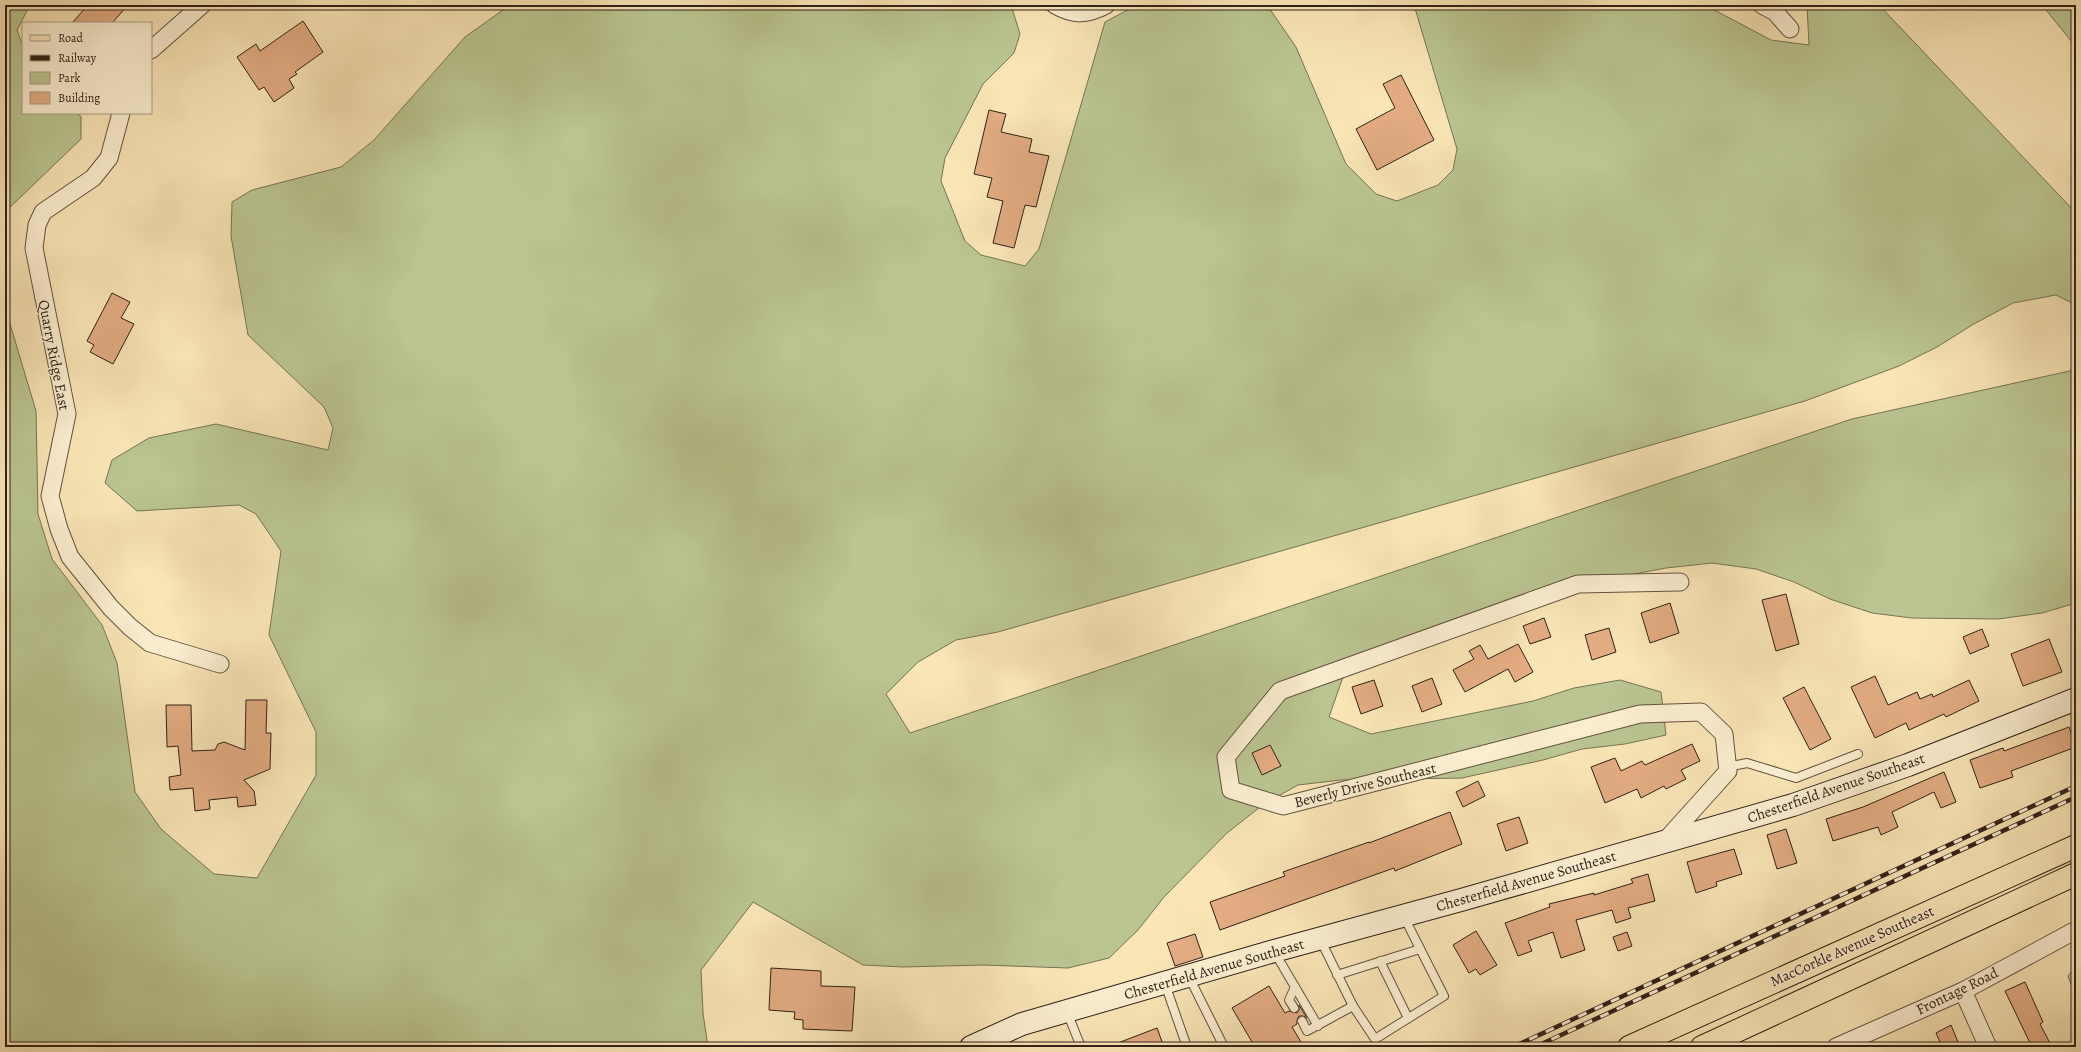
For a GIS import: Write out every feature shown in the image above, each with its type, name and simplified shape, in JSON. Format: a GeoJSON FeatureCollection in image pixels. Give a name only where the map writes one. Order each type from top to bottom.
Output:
{"type":"FeatureCollection","features":[{"type":"Feature","properties":{"kind":"main road","name":"MacCorkle Avenue Southeast"},"geometry":{"type":"LineString","coordinates":[[1629,1047],[2076,846]]}},
{"type":"Feature","properties":{"kind":"main road","name":"MacCorkle Avenue Southeast"},"geometry":{"type":"LineString","coordinates":[[1702,1047],[2076,874]]}},
{"type":"Feature","properties":{"kind":"street"},"geometry":{"type":"LineString","coordinates":[[152,49],[202,5]]}},
{"type":"Feature","properties":{"kind":"street"},"geometry":{"type":"LineString","coordinates":[[1054,5],[1065,11],[1077,14],[1093,12],[1106,5]]}},
{"type":"Feature","properties":{"kind":"street"},"geometry":{"type":"LineString","coordinates":[[1762,5],[1775,12],[1790,29]]}},
{"type":"Feature","properties":{"kind":"street","name":"Quarry Ridge East"},"geometry":{"type":"LineString","coordinates":[[121,114],[109,158],[93,178],[43,212],[37,225],[34,248],[67,414],[50,496],[59,529],[70,557],[111,608],[130,627],[150,643],[220,664]]}},
{"type":"Feature","properties":{"kind":"street","name":"Beverly Drive Southeast"},"geometry":{"type":"LineString","coordinates":[[1680,582],[1578,584],[1280,691],[1226,756],[1230,790],[1283,806],[1640,714],[1701,712],[1724,734],[1727,767]]}},
{"type":"Feature","properties":{"kind":"street","name":"Chesterfield Avenue Southeast"},"geometry":{"type":"LineString","coordinates":[[971,1047],[1022,1024],[1274,951],[1403,916],[1793,805],[1908,765],[2076,699]]}},
{"type":"Feature","properties":{"kind":"street"},"geometry":{"type":"LineString","coordinates":[[1665,841],[1728,771],[1727,767]]}},
{"type":"Feature","properties":{"kind":"street","name":"Frontage Road"},"geometry":{"type":"LineString","coordinates":[[1836,1047],[1963,991],[2076,930]]}},
{"type":"Feature","properties":{"kind":"street"},"geometry":{"type":"LineString","coordinates":[[1963,991],[1988,1047]]}},
{"type":"Feature","properties":{"kind":"lane"},"geometry":{"type":"LineString","coordinates":[[1727,767],[1747,763],[1796,778],[1858,754]]}},
{"type":"Feature","properties":{"kind":"lane"},"geometry":{"type":"LineString","coordinates":[[1319,939],[1353,1006],[1375,1039],[1444,996],[1403,916]]}},
{"type":"Feature","properties":{"kind":"lane"},"geometry":{"type":"LineString","coordinates":[[1337,975],[1420,949]]}},
{"type":"Feature","properties":{"kind":"lane"},"geometry":{"type":"LineString","coordinates":[[1274,951],[1318,1026]]}},
{"type":"Feature","properties":{"kind":"lane"},"geometry":{"type":"LineString","coordinates":[[1380,961],[1408,1018]]}},
{"type":"Feature","properties":{"kind":"lane"},"geometry":{"type":"LineString","coordinates":[[1189,976],[1224,1047]]}},
{"type":"Feature","properties":{"kind":"lane"},"geometry":{"type":"LineString","coordinates":[[1165,983],[1187,1047]]}},
{"type":"Feature","properties":{"kind":"lane"},"geometry":{"type":"LineString","coordinates":[[1294,1008],[1290,1000],[1295,987]]}},
{"type":"Feature","properties":{"kind":"lane"},"geometry":{"type":"LineString","coordinates":[[1302,1021],[1307,1030],[1318,1026],[1353,1006]]}},
{"type":"Feature","properties":{"kind":"lane"},"geometry":{"type":"LineString","coordinates":[[1067,1011],[1081,1047]]}},
{"type":"Feature","properties":{"kind":"green space"},"geometry":{"type":"Polygon","coordinates":[[[5,5],[30,5],[17,30],[22,44],[22,114],[79,114],[81,117],[81,139],[5,212],[5,5]]]}},
{"type":"Feature","properties":{"kind":"green space"},"geometry":{"type":"Polygon","coordinates":[[[510,5],[1011,5],[1020,34],[1014,53],[983,84],[945,158],[941,181],[965,241],[981,255],[1025,266],[1039,249],[1105,22],[1137,5],[1267,5],[1296,47],[1346,164],[1376,194],[1397,201],[1438,185],[1453,170],[1457,149],[1414,5],[1705,5],[1771,40],[1809,45],[1807,5],[1879,5],[2076,213],[2076,305],[2056,295],[2013,303],[1972,325],[1937,347],[1899,366],[1805,401],[998,632],[956,640],[918,662],[886,694],[910,733],[1852,419],[2074,370],[2076,370],[2076,603],[2042,613],[1998,619],[1912,618],[1872,613],[1830,599],[1794,582],[1756,569],[1712,563],[1666,568],[1581,584],[1343,677],[1329,717],[1371,734],[1533,701],[1574,688],[1620,680],[1661,692],[1666,735],[1625,744],[1582,749],[1543,760],[1462,778],[1341,780],[1298,785],[1264,804],[1227,833],[1164,897],[1138,930],[1109,958],[1068,968],[983,965],[903,967],[863,965],[753,902],[701,970],[703,1013],[708,1047],[5,1047],[5,307],[36,411],[38,514],[52,559],[102,625],[117,663],[135,792],[161,829],[214,874],[257,878],[316,775],[316,732],[269,635],[281,551],[256,514],[239,505],[137,511],[105,483],[112,460],[149,438],[216,424],[328,450],[333,428],[324,407],[248,335],[231,236],[232,202],[252,190],[341,167],[374,140],[465,37],[510,5]]]}},
{"type":"Feature","properties":{"kind":"green space"},"geometry":{"type":"Polygon","coordinates":[[[2042,5],[2076,5],[2076,47],[2042,5]]]}},
{"type":"Feature","properties":{"kind":"green space"},"geometry":{"type":"Polygon","coordinates":[[[2076,966],[2076,998],[2068,976],[2076,966]]]}},
{"type":"Feature","properties":{"kind":"building"},"geometry":{"type":"Polygon","coordinates":[[[88,5],[128,5],[113,22],[73,22],[88,5]]]}},
{"type":"Feature","properties":{"kind":"building"},"geometry":{"type":"Polygon","coordinates":[[[303,21],[323,52],[295,72],[297,74],[289,79],[294,88],[274,102],[264,87],[259,90],[237,57],[256,44],[260,51],[303,21]]]}},
{"type":"Feature","properties":{"kind":"building"},"geometry":{"type":"Polygon","coordinates":[[[1401,75],[1434,140],[1377,170],[1356,129],[1395,108],[1383,84],[1401,75]]]}},
{"type":"Feature","properties":{"kind":"building"},"geometry":{"type":"Polygon","coordinates":[[[989,110],[1006,114],[1001,132],[1032,139],[1029,152],[1049,156],[1036,207],[1025,205],[1014,248],[993,243],[1003,201],[987,197],[992,178],[974,174],[989,110]]]}},
{"type":"Feature","properties":{"kind":"building"},"geometry":{"type":"Polygon","coordinates":[[[112,293],[130,302],[121,318],[134,324],[113,364],[90,352],[94,345],[87,341],[112,293]]]}},
{"type":"Feature","properties":{"kind":"building"},"geometry":{"type":"Polygon","coordinates":[[[1786,594],[1799,644],[1776,651],[1762,600],[1786,594]]]}},
{"type":"Feature","properties":{"kind":"building"},"geometry":{"type":"Polygon","coordinates":[[[1670,603],[1679,633],[1650,643],[1641,613],[1670,603]]]}},
{"type":"Feature","properties":{"kind":"building"},"geometry":{"type":"Polygon","coordinates":[[[1544,618],[1551,637],[1530,644],[1523,626],[1544,618]]]}},
{"type":"Feature","properties":{"kind":"building"},"geometry":{"type":"Polygon","coordinates":[[[1609,628],[1616,652],[1592,660],[1585,635],[1609,628]]]}},
{"type":"Feature","properties":{"kind":"building"},"geometry":{"type":"Polygon","coordinates":[[[1982,629],[1989,646],[1970,654],[1963,637],[1982,629]]]}},
{"type":"Feature","properties":{"kind":"building"},"geometry":{"type":"Polygon","coordinates":[[[2049,639],[2062,672],[2023,686],[2011,654],[2049,639]]]}},
{"type":"Feature","properties":{"kind":"building"},"geometry":{"type":"Polygon","coordinates":[[[1518,644],[1533,672],[1515,682],[1508,669],[1465,692],[1453,670],[1474,659],[1469,651],[1480,645],[1488,659],[1518,644]]]}},
{"type":"Feature","properties":{"kind":"building"},"geometry":{"type":"Polygon","coordinates":[[[1875,676],[1888,705],[1917,692],[1920,699],[1932,694],[1933,697],[1969,680],[1979,701],[1946,717],[1944,714],[1909,730],[1906,723],[1875,738],[1851,687],[1875,676]]]}},
{"type":"Feature","properties":{"kind":"building"},"geometry":{"type":"Polygon","coordinates":[[[1432,678],[1442,704],[1422,712],[1412,686],[1432,678]]]}},
{"type":"Feature","properties":{"kind":"building"},"geometry":{"type":"Polygon","coordinates":[[[1374,680],[1383,706],[1361,714],[1352,687],[1374,680]]]}},
{"type":"Feature","properties":{"kind":"building"},"geometry":{"type":"Polygon","coordinates":[[[1804,687],[1831,739],[1810,750],[1783,698],[1804,687]]]}},
{"type":"Feature","properties":{"kind":"building"},"geometry":{"type":"Polygon","coordinates":[[[246,700],[267,700],[266,733],[271,733],[270,769],[244,780],[254,791],[256,805],[238,807],[237,797],[209,800],[210,809],[195,811],[193,788],[170,790],[169,777],[181,775],[178,746],[167,747],[166,705],[191,705],[192,751],[215,750],[218,744],[224,742],[245,750],[246,700]]]}},
{"type":"Feature","properties":{"kind":"building"},"geometry":{"type":"Polygon","coordinates":[[[2069,727],[2076,747],[2011,771],[2013,777],[1980,788],[1970,760],[2003,748],[2004,751],[2069,727]]]}},
{"type":"Feature","properties":{"kind":"building"},"geometry":{"type":"Polygon","coordinates":[[[1692,744],[1700,761],[1681,770],[1686,779],[1666,789],[1664,786],[1641,798],[1637,789],[1605,803],[1591,767],[1615,758],[1621,771],[1642,761],[1645,765],[1692,744]]]}},
{"type":"Feature","properties":{"kind":"building"},"geometry":{"type":"Polygon","coordinates":[[[1270,745],[1281,766],[1262,775],[1252,753],[1270,745]]]}},
{"type":"Feature","properties":{"kind":"building"},"geometry":{"type":"Polygon","coordinates":[[[1944,772],[1956,802],[1941,808],[1934,792],[1892,812],[1898,827],[1881,835],[1878,827],[1833,841],[1826,819],[1863,807],[1944,772]]]}},
{"type":"Feature","properties":{"kind":"building"},"geometry":{"type":"Polygon","coordinates":[[[1478,781],[1485,796],[1463,807],[1456,792],[1478,781]]]}},
{"type":"Feature","properties":{"kind":"building"},"geometry":{"type":"Polygon","coordinates":[[[1450,812],[1462,844],[1395,871],[1394,868],[1220,930],[1210,902],[1285,876],[1283,872],[1369,843],[1450,812]]]}},
{"type":"Feature","properties":{"kind":"building"},"geometry":{"type":"Polygon","coordinates":[[[1519,817],[1528,843],[1506,851],[1497,824],[1519,817]]]}},
{"type":"Feature","properties":{"kind":"building"},"geometry":{"type":"Polygon","coordinates":[[[1786,829],[1797,863],[1777,869],[1767,835],[1786,829]]]}},
{"type":"Feature","properties":{"kind":"building"},"geometry":{"type":"Polygon","coordinates":[[[1734,849],[1742,874],[1716,882],[1717,886],[1696,893],[1687,862],[1734,849]]]}},
{"type":"Feature","properties":{"kind":"building"},"geometry":{"type":"Polygon","coordinates":[[[1648,874],[1655,901],[1628,908],[1631,918],[1616,923],[1612,910],[1576,920],[1585,950],[1561,958],[1553,932],[1528,941],[1532,951],[1518,956],[1505,923],[1550,907],[1549,904],[1594,893],[1594,895],[1633,883],[1631,879],[1648,874]]]}},
{"type":"Feature","properties":{"kind":"building"},"geometry":{"type":"Polygon","coordinates":[[[1476,931],[1497,965],[1480,975],[1476,969],[1469,973],[1453,945],[1476,931]]]}},
{"type":"Feature","properties":{"kind":"building"},"geometry":{"type":"Polygon","coordinates":[[[1627,932],[1632,946],[1618,951],[1613,937],[1627,932]]]}},
{"type":"Feature","properties":{"kind":"building"},"geometry":{"type":"Polygon","coordinates":[[[1195,934],[1203,957],[1175,966],[1167,943],[1195,934]]]}},
{"type":"Feature","properties":{"kind":"building"},"geometry":{"type":"Polygon","coordinates":[[[771,968],[821,971],[821,986],[855,987],[852,1031],[803,1029],[803,1020],[794,1019],[795,1012],[769,1010],[771,968]]]}},
{"type":"Feature","properties":{"kind":"building"},"geometry":{"type":"Polygon","coordinates":[[[2025,982],[2043,1022],[2040,1024],[2052,1047],[2032,1047],[2005,991],[2025,982]]]}},
{"type":"Feature","properties":{"kind":"building"},"geometry":{"type":"Polygon","coordinates":[[[1269,986],[1285,1013],[1289,1011],[1297,1013],[1299,1010],[1299,1005],[1307,1018],[1299,1016],[1297,1024],[1292,1027],[1304,1047],[1255,1047],[1232,1008],[1269,986]]]}},
{"type":"Feature","properties":{"kind":"building"},"geometry":{"type":"Polygon","coordinates":[[[1951,1025],[1960,1047],[1942,1047],[1936,1033],[1951,1025]]]}},
{"type":"Feature","properties":{"kind":"building"},"geometry":{"type":"Polygon","coordinates":[[[1157,1028],[1164,1047],[1110,1046],[1157,1028]]]}},
{"type":"Feature","properties":{"kind":"railway"},"geometry":{"type":"LineString","coordinates":[[1513,1047],[2076,786]]}},
{"type":"Feature","properties":{"kind":"railway"},"geometry":{"type":"LineString","coordinates":[[1535,1047],[2076,797]]}}]}
